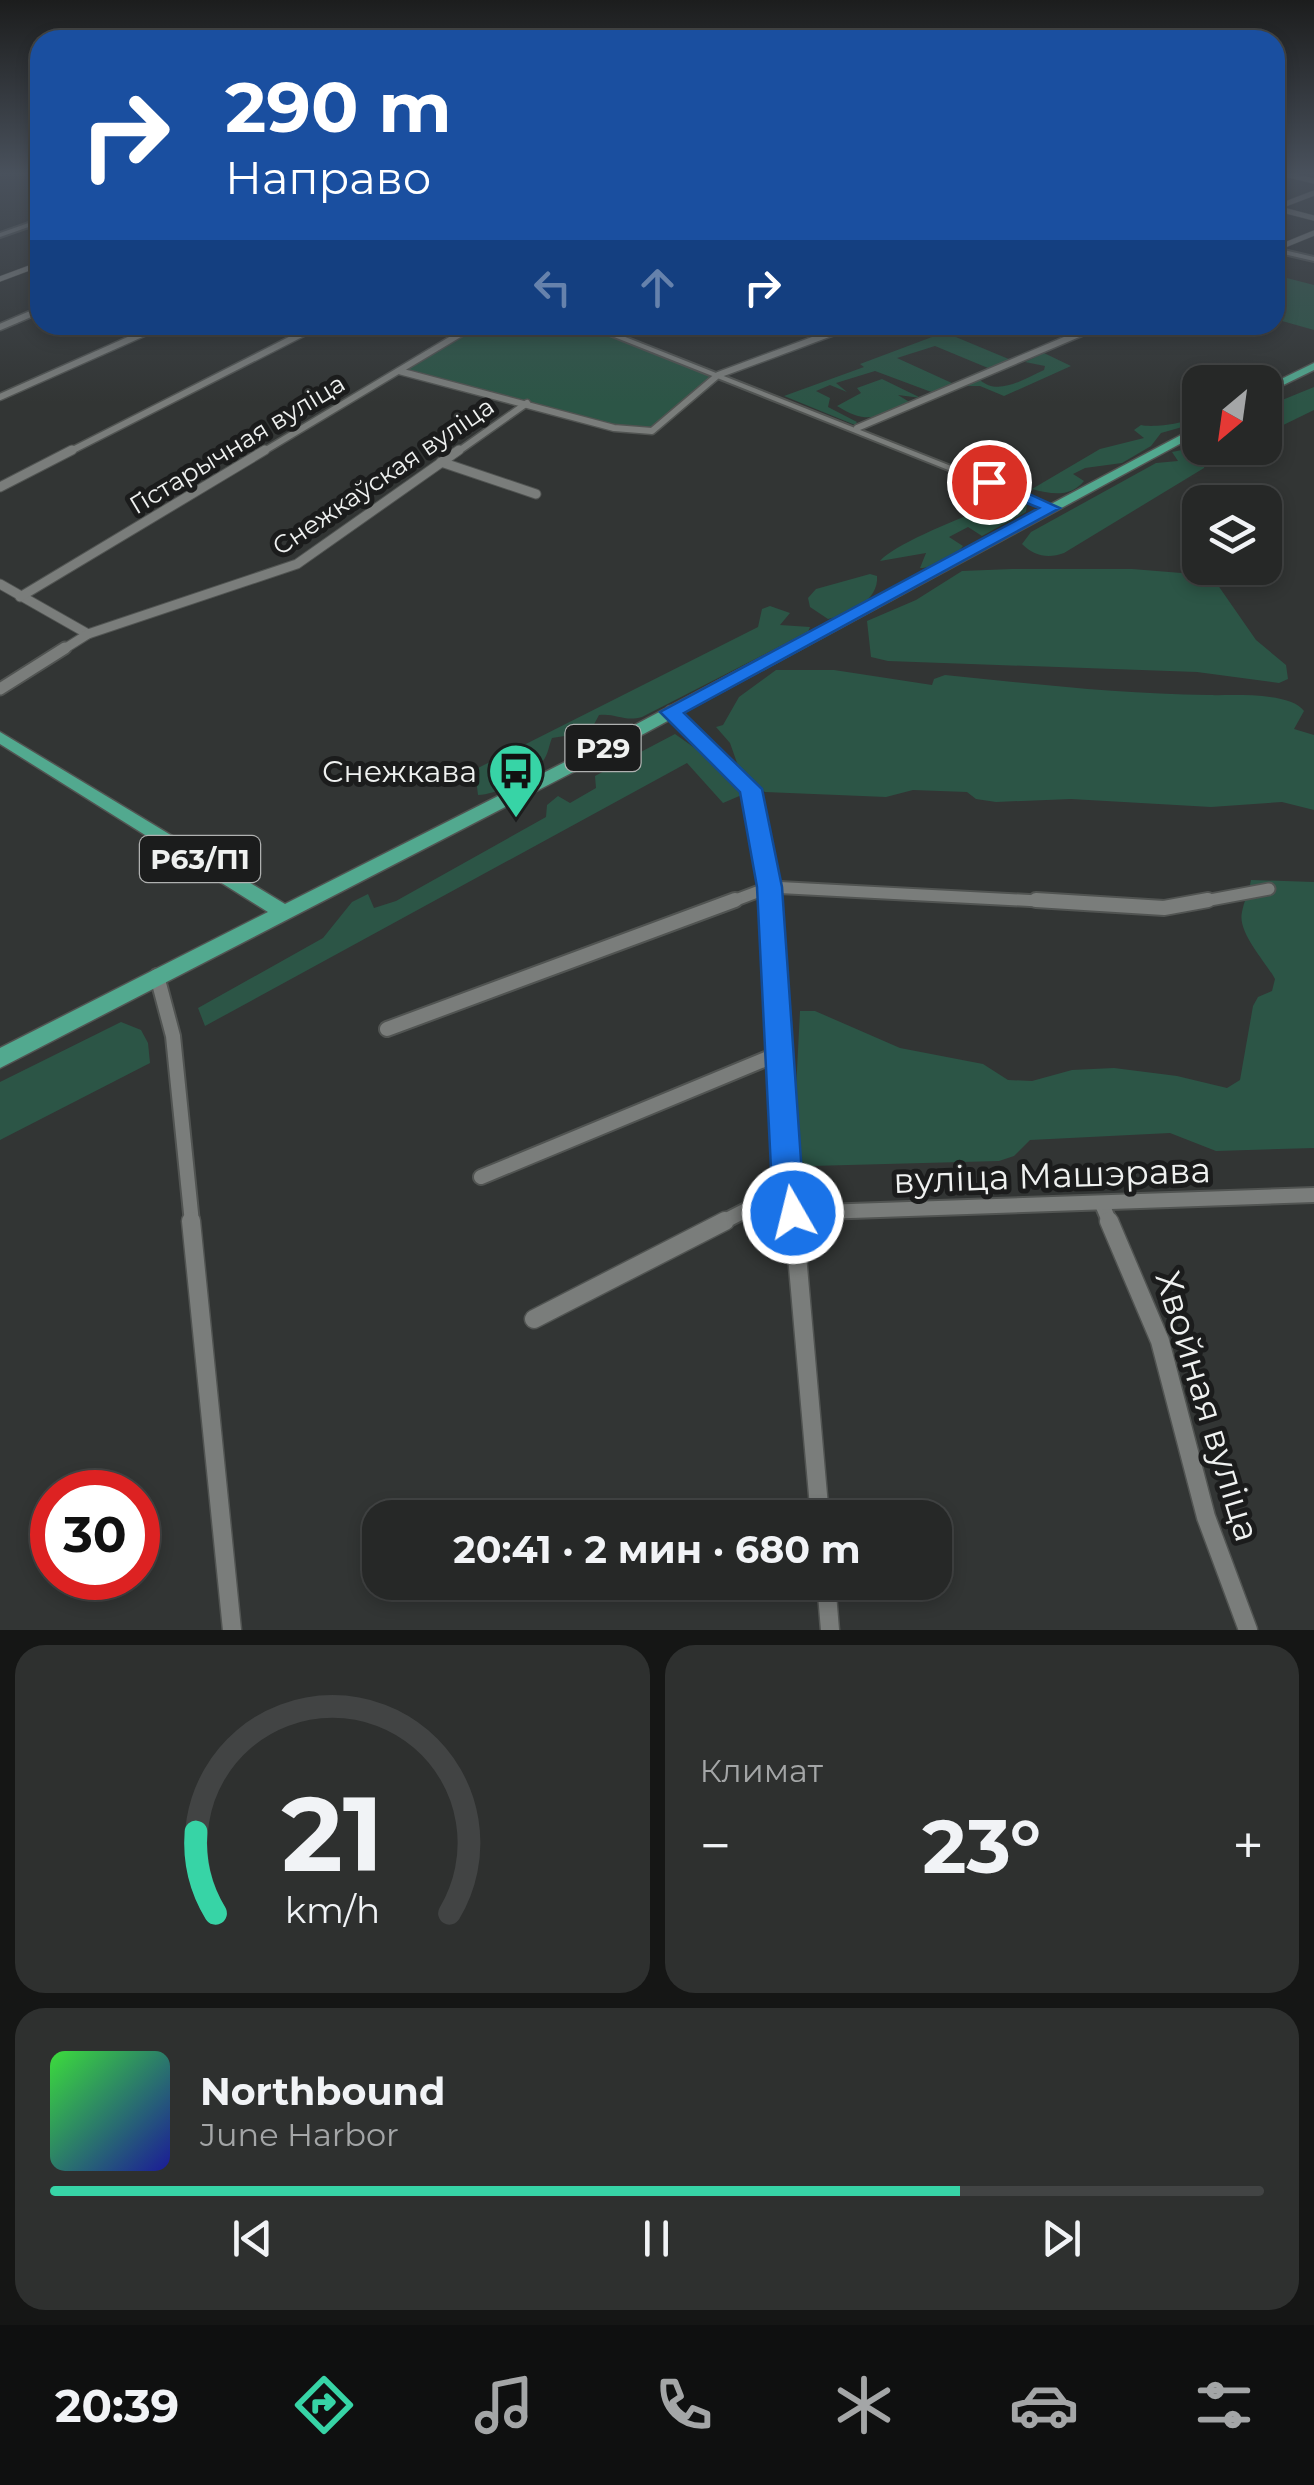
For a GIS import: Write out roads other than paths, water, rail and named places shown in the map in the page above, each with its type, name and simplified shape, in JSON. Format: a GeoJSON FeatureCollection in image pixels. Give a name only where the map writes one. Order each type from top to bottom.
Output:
{"type":"FeatureCollection","features":[{"type":"Feature","properties":{"kind":"main road"},"geometry":{"type":"LineString","coordinates":[[1282,382],[1314,366]]}},
{"type":"Feature","properties":{"kind":"main road","name":"Р29"},"geometry":{"type":"LineString","coordinates":[[0,1059],[671,712],[1182,438]]}},
{"type":"Feature","properties":{"kind":"main road","name":"Р63/П1"},"geometry":{"type":"LineString","coordinates":[[0,737],[286,914]]}},
{"type":"Feature","properties":{"kind":"street"},"geometry":{"type":"LineString","coordinates":[[1285,252],[1314,259]]}},
{"type":"Feature","properties":{"kind":"street"},"geometry":{"type":"LineString","coordinates":[[0,279],[30,268]]}},
{"type":"Feature","properties":{"kind":"street"},"geometry":{"type":"LineString","coordinates":[[0,327],[30,314]]}},
{"type":"Feature","properties":{"kind":"street"},"geometry":{"type":"LineString","coordinates":[[0,397],[140,335]]}},
{"type":"Feature","properties":{"kind":"street"},"geometry":{"type":"LineString","coordinates":[[0,486],[299,335]]}},
{"type":"Feature","properties":{"kind":"street","name":"Гістарычная вуліца"},"geometry":{"type":"LineString","coordinates":[[20,596],[458,335]]}},
{"type":"Feature","properties":{"kind":"street"},"geometry":{"type":"LineString","coordinates":[[616,335],[1052,508]]}},
{"type":"Feature","properties":{"kind":"street"},"geometry":{"type":"LineString","coordinates":[[399,370],[614,428],[652,430],[718,375],[826,335]]}},
{"type":"Feature","properties":{"kind":"street"},"geometry":{"type":"LineString","coordinates":[[857,428],[1076,335]]}},
{"type":"Feature","properties":{"kind":"street","name":"Снежкаўская вуліца"},"geometry":{"type":"LineString","coordinates":[[0,688],[88,634],[297,564],[527,403]]}},
{"type":"Feature","properties":{"kind":"street"},"geometry":{"type":"LineString","coordinates":[[441,462],[536,494]]}},
{"type":"Feature","properties":{"kind":"street"},"geometry":{"type":"LineString","coordinates":[[0,584],[88,634]]}},
{"type":"Feature","properties":{"kind":"street"},"geometry":{"type":"LineString","coordinates":[[671,712],[751,789],[770,887],[787,1189],[793,1213],[818,1500]]}},
{"type":"Feature","properties":{"kind":"street"},"geometry":{"type":"LineString","coordinates":[[388,1030],[770,887],[1164,908],[1269,889]]}},
{"type":"Feature","properties":{"kind":"street"},"geometry":{"type":"LineString","coordinates":[[157,976],[172,1025],[232,1630]]}},
{"type":"Feature","properties":{"kind":"street"},"geometry":{"type":"LineString","coordinates":[[481,1177],[778,1054]]}},
{"type":"Feature","properties":{"kind":"street"},"geometry":{"type":"LineString","coordinates":[[534,1319],[787,1189]]}},
{"type":"Feature","properties":{"kind":"street","name":"вуліца Машэрава"},"geometry":{"type":"LineString","coordinates":[[793,1213],[1314,1195]]}},
{"type":"Feature","properties":{"kind":"street","name":"Хвойная вуліца"},"geometry":{"type":"LineString","coordinates":[[1102,1204],[1160,1341],[1206,1517],[1248,1630]]}},
{"type":"Feature","properties":{"kind":"street"},"geometry":{"type":"LineString","coordinates":[[828,1600],[830,1630]]}},
{"type":"Feature","properties":{"kind":"place","name":"Снежкава"},"geometry":{"type":"Point","coordinates":[516,820]}}]}
